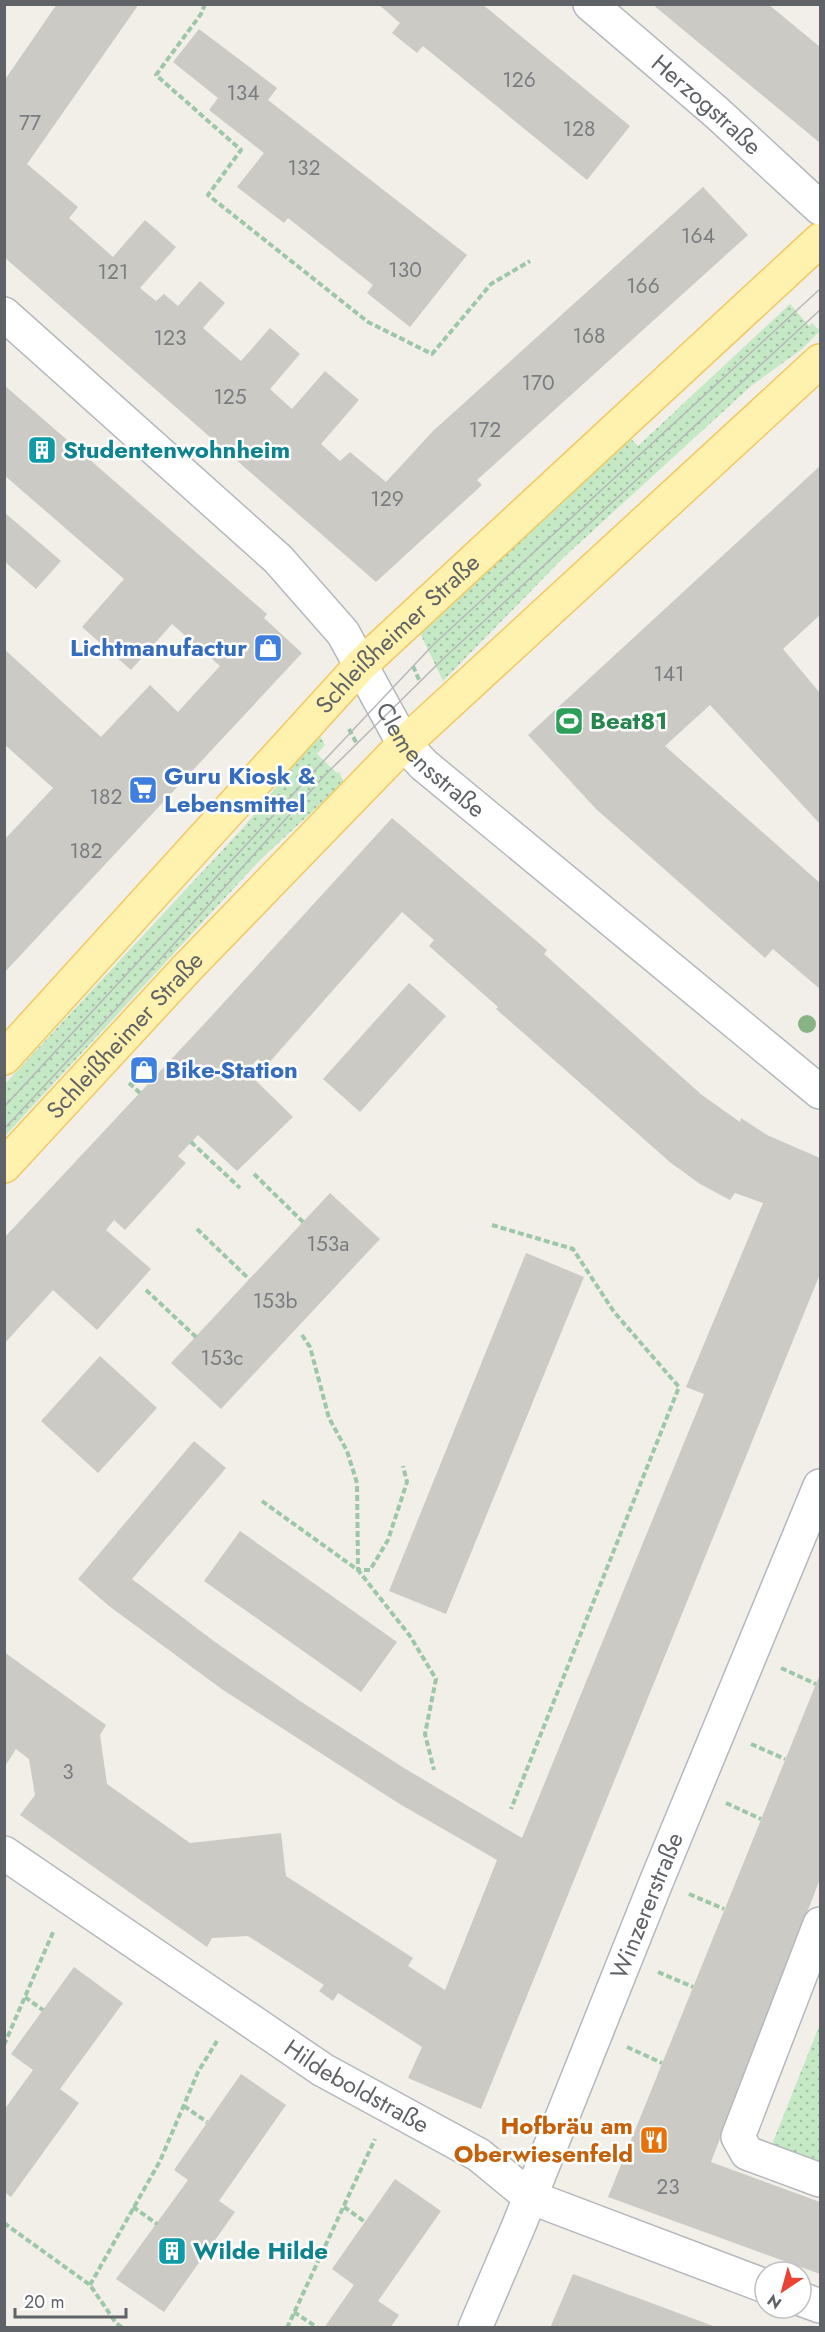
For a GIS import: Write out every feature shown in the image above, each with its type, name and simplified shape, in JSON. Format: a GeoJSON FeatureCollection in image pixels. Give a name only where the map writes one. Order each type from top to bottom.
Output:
{"type":"FeatureCollection","features":[{"type":"Feature","properties":{"kind":"main road","name":"Schleißheimer Straße"},"geometry":{"type":"LineString","coordinates":[[4,1058],[361,665],[820,240]]}},
{"type":"Feature","properties":{"kind":"main road","name":"Schleißheimer Straße"},"geometry":{"type":"LineString","coordinates":[[4,1166],[187,968],[404,744],[820,361]]}},
{"type":"Feature","properties":{"kind":"street","name":"Herzogstraße"},"geometry":{"type":"LineString","coordinates":[[590,4],[717,112],[820,208]]}},
{"type":"Feature","properties":{"kind":"street","name":"Clemensstraße"},"geometry":{"type":"LineString","coordinates":[[4,314],[278,559],[343,633],[404,744],[424,765],[820,1092]]}},
{"type":"Feature","properties":{"kind":"street","name":"Winzererstraße"},"geometry":{"type":"LineString","coordinates":[[475,2328],[820,1486]]}},
{"type":"Feature","properties":{"kind":"street","name":"Hildeboldstraße"},"geometry":{"type":"LineString","coordinates":[[4,1853],[323,2070],[479,2155],[530,2197],[753,2281]]}},
{"type":"Feature","properties":{"kind":"street"},"geometry":{"type":"LineString","coordinates":[[820,1924],[738,2137],[747,2153],[820,2180]]}},
{"type":"Feature","properties":{"kind":"path"},"geometry":{"type":"LineString","coordinates":[[205,4],[201,14],[156,75],[241,150],[208,195],[242,223],[368,322],[432,354],[491,284],[530,261]]}},
{"type":"Feature","properties":{"kind":"path"},"geometry":{"type":"LineString","coordinates":[[398,631],[434,717]]}},
{"type":"Feature","properties":{"kind":"path"},"geometry":{"type":"LineString","coordinates":[[191,1142],[240,1188]]}},
{"type":"Feature","properties":{"kind":"path"},"geometry":{"type":"LineString","coordinates":[[254,1174],[303,1222]]}},
{"type":"Feature","properties":{"kind":"path"},"geometry":{"type":"LineString","coordinates":[[492,1225],[573,1249],[615,1312],[679,1387],[511,1809]]}},
{"type":"Feature","properties":{"kind":"path"},"geometry":{"type":"LineString","coordinates":[[197,1229],[249,1279]]}},
{"type":"Feature","properties":{"kind":"path"},"geometry":{"type":"LineString","coordinates":[[146,1290],[196,1337]]}},
{"type":"Feature","properties":{"kind":"path"},"geometry":{"type":"LineString","coordinates":[[302,1335],[310,1347],[329,1418],[347,1451],[357,1483],[358,1570]]}},
{"type":"Feature","properties":{"kind":"path"},"geometry":{"type":"LineString","coordinates":[[358,1570],[370,1570],[388,1539],[407,1482],[403,1466]]}},
{"type":"Feature","properties":{"kind":"path"},"geometry":{"type":"LineString","coordinates":[[262,1500],[358,1570],[410,1636],[436,1679],[425,1734],[434,1770]]}},
{"type":"Feature","properties":{"kind":"path"},"geometry":{"type":"LineString","coordinates":[[4,2044],[67,1897]]}},
{"type":"Feature","properties":{"kind":"path"},"geometry":{"type":"LineString","coordinates":[[25,1997],[43,2010]]}},
{"type":"Feature","properties":{"kind":"path"},"geometry":{"type":"LineString","coordinates":[[90,2285],[160,2161],[198,2072],[235,2010]]}},
{"type":"Feature","properties":{"kind":"path"},"geometry":{"type":"LineString","coordinates":[[184,2106],[207,2122]]}},
{"type":"Feature","properties":{"kind":"path"},"geometry":{"type":"LineString","coordinates":[[287,2328],[391,2106]]}},
{"type":"Feature","properties":{"kind":"path"},"geometry":{"type":"LineString","coordinates":[[133,2207],[158,2224]]}},
{"type":"Feature","properties":{"kind":"path"},"geometry":{"type":"LineString","coordinates":[[344,2207],[365,2222]]}},
{"type":"Feature","properties":{"kind":"path"},"geometry":{"type":"LineString","coordinates":[[4,2223],[90,2285],[116,2323],[123,2328]]}},
{"type":"Feature","properties":{"kind":"path"},"geometry":{"type":"LineString","coordinates":[[294,2312],[318,2328]]}},
{"type":"Feature","properties":{"kind":"green space"},"geometry":{"type":"Polygon","coordinates":[[[790,304],[809,326],[812,323],[820,331],[802,349],[751,386],[563,558],[443,681],[419,631],[628,436],[638,446],[790,304]]]}},
{"type":"Feature","properties":{"kind":"green space"},"geometry":{"type":"Polygon","coordinates":[[[319,734],[325,745],[317,754],[337,773],[339,772],[344,782],[260,860],[5,1136],[4,1085],[243,828],[319,734]]]}},
{"type":"Feature","properties":{"kind":"green space"},"geometry":{"type":"Polygon","coordinates":[[[820,2024],[820,2167],[771,2147],[820,2024]]]}},
{"type":"Feature","properties":{"kind":"building"},"geometry":{"type":"Polygon","coordinates":[[[57,4],[139,4],[27,164],[78,207],[69,218],[113,257],[145,220],[176,247],[140,288],[156,301],[164,294],[178,306],[200,281],[225,303],[203,328],[241,361],[270,328],[300,354],[270,389],[292,409],[325,371],[359,400],[321,444],[340,461],[350,452],[386,482],[433,431],[703,187],[748,235],[477,480],[482,485],[376,582],[4,257],[4,81],[57,4]]]}},
{"type":"Feature","properties":{"kind":"building"},"geometry":{"type":"Polygon","coordinates":[[[378,4],[482,4],[630,126],[587,180],[423,46],[417,53],[392,33],[400,23],[378,4]]]}},
{"type":"Feature","properties":{"kind":"building"},"geometry":{"type":"Polygon","coordinates":[[[652,4],[768,4],[820,47],[820,143],[652,4]]]}},
{"type":"Feature","properties":{"kind":"building"},"geometry":{"type":"Polygon","coordinates":[[[199,29],[277,88],[268,100],[467,255],[410,327],[367,293],[373,285],[288,218],[284,223],[237,187],[264,153],[209,110],[218,98],[173,62],[199,29]]]}},
{"type":"Feature","properties":{"kind":"building"},"geometry":{"type":"Polygon","coordinates":[[[4,385],[267,614],[264,618],[302,653],[4,973],[4,840],[53,788],[4,744],[4,649],[101,737],[150,685],[178,712],[220,666],[172,624],[131,670],[82,627],[124,579],[4,475],[4,385]]]}},
{"type":"Feature","properties":{"kind":"building"},"geometry":{"type":"Polygon","coordinates":[[[820,466],[820,615],[783,649],[820,693],[820,824],[710,705],[665,746],[820,883],[820,989],[773,949],[765,958],[596,809],[528,735],[820,466]]]}},
{"type":"Feature","properties":{"kind":"building"},"geometry":{"type":"Polygon","coordinates":[[[4,512],[61,561],[36,589],[4,561],[4,512]]]}},
{"type":"Feature","properties":{"kind":"building"},"geometry":{"type":"Polygon","coordinates":[[[392,818],[547,950],[544,954],[702,1095],[740,1122],[741,1118],[767,1135],[820,1158],[820,1274],[481,2109],[408,2078],[422,2047],[338,1993],[333,2001],[319,1991],[324,1985],[248,1936],[212,1938],[207,1947],[20,1815],[35,1795],[29,1759],[16,1749],[4,1768],[4,1652],[106,1725],[100,1735],[107,1784],[190,1843],[281,1833],[286,1876],[413,1958],[408,1966],[445,1990],[497,1860],[398,1803],[223,1690],[109,1606],[78,1579],[194,1441],[226,1468],[132,1579],[215,1642],[300,1701],[404,1768],[522,1838],[704,1394],[686,1387],[763,1203],[735,1193],[730,1200],[700,1184],[671,1163],[496,1009],[498,1007],[429,946],[434,940],[402,912],[267,1065],[258,1059],[246,1071],[293,1117],[237,1171],[198,1135],[178,1156],[186,1163],[125,1230],[114,1220],[106,1230],[151,1269],[97,1330],[53,1290],[4,1344],[4,1238],[206,1022],[392,818]]]}},
{"type":"Feature","properties":{"kind":"building"},"geometry":{"type":"Polygon","coordinates":[[[409,983],[446,1016],[360,1112],[323,1079],[409,983]]]}},
{"type":"Feature","properties":{"kind":"building"},"geometry":{"type":"Polygon","coordinates":[[[330,1193],[380,1239],[221,1409],[171,1363],[330,1193]]]}},
{"type":"Feature","properties":{"kind":"building"},"geometry":{"type":"Polygon","coordinates":[[[526,1253],[584,1277],[446,1614],[389,1591],[526,1253]]]}},
{"type":"Feature","properties":{"kind":"building"},"geometry":{"type":"Polygon","coordinates":[[[100,1356],[157,1408],[98,1473],[41,1421],[100,1356]]]}},
{"type":"Feature","properties":{"kind":"building"},"geometry":{"type":"Polygon","coordinates":[[[240,1531],[397,1642],[361,1692],[204,1581],[240,1531]]]}},
{"type":"Feature","properties":{"kind":"building"},"geometry":{"type":"Polygon","coordinates":[[[820,1674],[820,1879],[711,2162],[820,2202],[820,2274],[813,2271],[813,2260],[781,2260],[608,2197],[820,1674]]]}},
{"type":"Feature","properties":{"kind":"building"},"geometry":{"type":"Polygon","coordinates":[[[74,1967],[123,2003],[60,2089],[79,2103],[11,2197],[4,2192],[4,2110],[33,2070],[11,2054],[74,1967]]]}},
{"type":"Feature","properties":{"kind":"building"},"geometry":{"type":"Polygon","coordinates":[[[241,2074],[286,2105],[219,2201],[235,2212],[164,2312],[116,2279],[188,2180],[174,2170],[241,2074]]]}},
{"type":"Feature","properties":{"kind":"building"},"geometry":{"type":"Polygon","coordinates":[[[395,2179],[441,2211],[378,2301],[399,2315],[390,2328],[324,2328],[354,2285],[332,2269],[395,2179]]]}},
{"type":"Feature","properties":{"kind":"building"},"geometry":{"type":"Polygon","coordinates":[[[573,2274],[716,2327],[716,2328],[550,2328],[573,2274]]]}},
{"type":"Feature","properties":{"kind":"tram line"},"geometry":{"type":"LineString","coordinates":[[4,1107],[434,644],[820,289]]}},
{"type":"Feature","properties":{"kind":"tram line"},"geometry":{"type":"LineString","coordinates":[[4,1129],[114,1011],[325,775],[443,659],[820,310]]}},
{"type":"Feature","properties":{"kind":"place","name":"Studentenwohnheim"},"geometry":{"type":"Point","coordinates":[42,450]}},
{"type":"Feature","properties":{"kind":"place","name":"Lichtmanufactur"},"geometry":{"type":"Point","coordinates":[268,648]}},
{"type":"Feature","properties":{"kind":"place","name":"Beat81"},"geometry":{"type":"Point","coordinates":[569,721]}},
{"type":"Feature","properties":{"kind":"place","name":"Guru Kiosk & Lebensmittel"},"geometry":{"type":"Point","coordinates":[143,790]}},
{"type":"Feature","properties":{"kind":"place","name":"Bike-Station"},"geometry":{"type":"Point","coordinates":[144,1070]}},
{"type":"Feature","properties":{"kind":"place","name":"Hofbräu am Oberwiesenfeld"},"geometry":{"type":"Point","coordinates":[654,2140]}},
{"type":"Feature","properties":{"kind":"place","name":"Wilde Hilde"},"geometry":{"type":"Point","coordinates":[172,2251]}}]}
